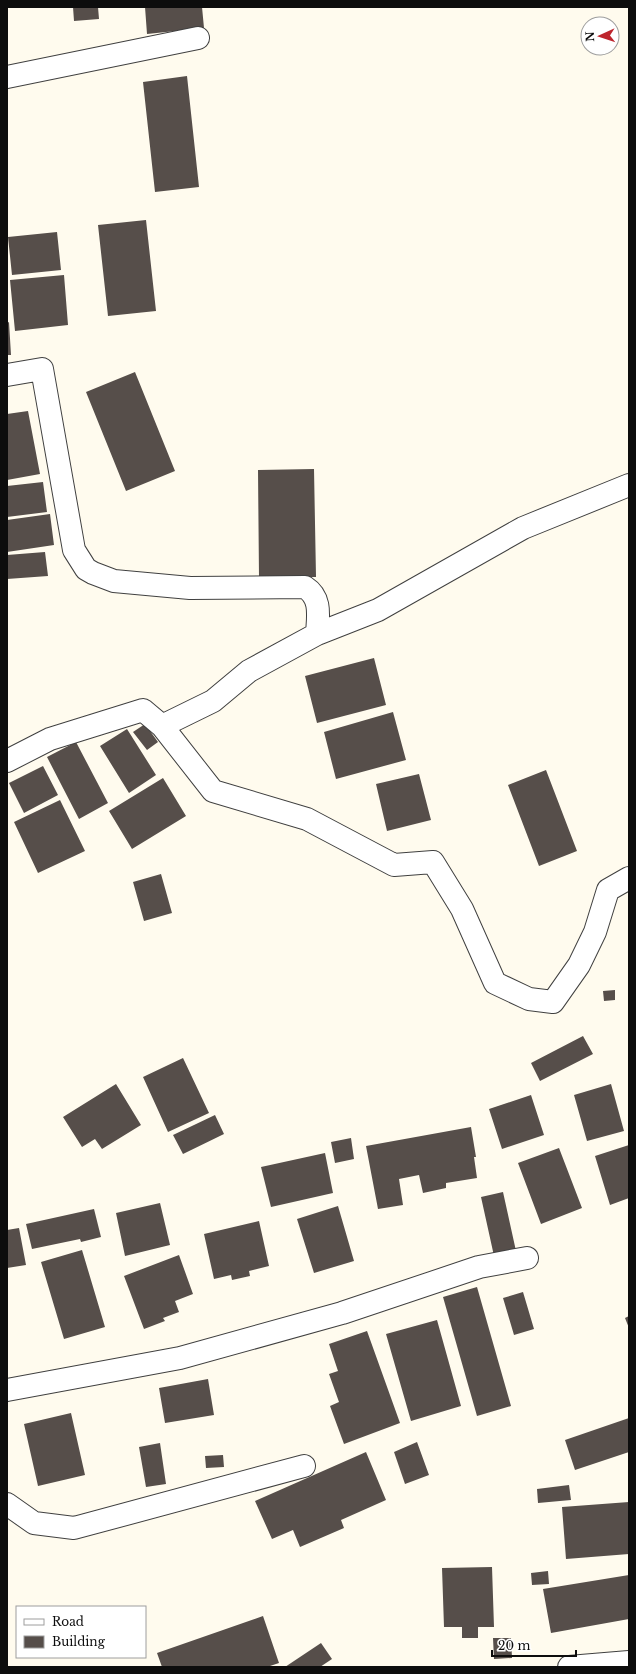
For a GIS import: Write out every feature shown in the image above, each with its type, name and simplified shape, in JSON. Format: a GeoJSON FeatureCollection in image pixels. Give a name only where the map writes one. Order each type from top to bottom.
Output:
{"type":"FeatureCollection","features":[{"type":"Feature","properties":{"kind":"street"},"geometry":{"type":"LineString","coordinates":[[7,77],[198,38]]}},
{"type":"Feature","properties":{"kind":"street"},"geometry":{"type":"LineString","coordinates":[[7,375],[42,369],[74,550],[86,569],[114,581],[190,588],[305,587],[311,591],[317,600],[317,634]]}},
{"type":"Feature","properties":{"kind":"street"},"geometry":{"type":"LineString","coordinates":[[162,726],[213,701],[250,672],[317,634],[378,610],[523,528],[629,485]]}},
{"type":"Feature","properties":{"kind":"street"},"geometry":{"type":"LineString","coordinates":[[7,760],[15,758],[50,739],[143,710],[162,726],[213,792],[307,819],[394,865],[433,862],[462,909],[495,983],[529,999],[553,1002],[579,965],[595,932],[608,890],[629,878]]}},
{"type":"Feature","properties":{"kind":"street"},"geometry":{"type":"LineString","coordinates":[[7,1390],[180,1358],[342,1313],[479,1267],[527,1258]]}},
{"type":"Feature","properties":{"kind":"street"},"geometry":{"type":"LineString","coordinates":[[7,1504],[34,1523],[74,1528],[304,1466]]}},
{"type":"Feature","properties":{"kind":"street"},"geometry":{"type":"LineString","coordinates":[[569,1667],[629,1662]]}},
{"type":"Feature","properties":{"kind":"building"},"geometry":{"type":"Polygon","coordinates":[[[73,7],[98,7],[99,19],[74,21],[73,7]]]}},
{"type":"Feature","properties":{"kind":"building"},"geometry":{"type":"Polygon","coordinates":[[[145,7],[202,7],[204,28],[147,34],[145,7]]]}},
{"type":"Feature","properties":{"kind":"building"},"geometry":{"type":"Polygon","coordinates":[[[187,76],[199,187],[155,192],[143,82],[187,76]]]}},
{"type":"Feature","properties":{"kind":"building"},"geometry":{"type":"Polygon","coordinates":[[[146,220],[156,311],[108,316],[98,225],[146,220]]]}},
{"type":"Feature","properties":{"kind":"building"},"geometry":{"type":"Polygon","coordinates":[[[57,232],[61,270],[12,275],[8,237],[57,232]]]}},
{"type":"Feature","properties":{"kind":"building"},"geometry":{"type":"Polygon","coordinates":[[[64,275],[68,325],[15,331],[10,280],[64,275]]]}},
{"type":"Feature","properties":{"kind":"building"},"geometry":{"type":"Polygon","coordinates":[[[9,322],[11,355],[7,355],[7,323],[9,322]]]}},
{"type":"Feature","properties":{"kind":"building"},"geometry":{"type":"Polygon","coordinates":[[[135,372],[175,471],[126,491],[86,392],[135,372]]]}},
{"type":"Feature","properties":{"kind":"building"},"geometry":{"type":"Polygon","coordinates":[[[28,411],[40,474],[7,480],[7,414],[28,411]]]}},
{"type":"Feature","properties":{"kind":"building"},"geometry":{"type":"Polygon","coordinates":[[[314,469],[316,577],[259,577],[258,470],[314,469]]]}},
{"type":"Feature","properties":{"kind":"building"},"geometry":{"type":"Polygon","coordinates":[[[43,482],[47,512],[7,517],[7,486],[43,482]]]}},
{"type":"Feature","properties":{"kind":"building"},"geometry":{"type":"Polygon","coordinates":[[[50,514],[54,545],[7,552],[7,520],[50,514]]]}},
{"type":"Feature","properties":{"kind":"building"},"geometry":{"type":"Polygon","coordinates":[[[45,552],[48,576],[7,579],[7,555],[45,552]]]}},
{"type":"Feature","properties":{"kind":"building"},"geometry":{"type":"Polygon","coordinates":[[[374,658],[386,705],[317,723],[305,676],[374,658]]]}},
{"type":"Feature","properties":{"kind":"building"},"geometry":{"type":"Polygon","coordinates":[[[393,712],[406,760],[336,779],[324,732],[393,712]]]}},
{"type":"Feature","properties":{"kind":"building"},"geometry":{"type":"Polygon","coordinates":[[[145,724],[158,742],[147,750],[133,732],[145,724]]]}},
{"type":"Feature","properties":{"kind":"building"},"geometry":{"type":"Polygon","coordinates":[[[127,729],[156,775],[129,793],[100,746],[127,729]]]}},
{"type":"Feature","properties":{"kind":"building"},"geometry":{"type":"Polygon","coordinates":[[[76,742],[108,803],[79,819],[47,757],[76,742]]]}},
{"type":"Feature","properties":{"kind":"building"},"geometry":{"type":"Polygon","coordinates":[[[43,766],[58,795],[24,813],[9,783],[43,766]]]}},
{"type":"Feature","properties":{"kind":"building"},"geometry":{"type":"Polygon","coordinates":[[[546,770],[577,851],[539,866],[508,785],[546,770]]]}},
{"type":"Feature","properties":{"kind":"building"},"geometry":{"type":"Polygon","coordinates":[[[419,774],[431,820],[387,831],[376,784],[419,774]]]}},
{"type":"Feature","properties":{"kind":"building"},"geometry":{"type":"Polygon","coordinates":[[[163,778],[186,816],[132,849],[109,811],[163,778]]]}},
{"type":"Feature","properties":{"kind":"building"},"geometry":{"type":"Polygon","coordinates":[[[60,800],[85,851],[38,873],[14,822],[60,800]]]}},
{"type":"Feature","properties":{"kind":"building"},"geometry":{"type":"Polygon","coordinates":[[[161,874],[172,913],[144,921],[133,882],[161,874]]]}},
{"type":"Feature","properties":{"kind":"building"},"geometry":{"type":"Polygon","coordinates":[[[615,990],[615,1000],[604,1001],[603,991],[615,990]]]}},
{"type":"Feature","properties":{"kind":"building"},"geometry":{"type":"Polygon","coordinates":[[[583,1036],[593,1054],[540,1081],[531,1063],[583,1036]]]}},
{"type":"Feature","properties":{"kind":"building"},"geometry":{"type":"Polygon","coordinates":[[[183,1058],[209,1113],[168,1132],[143,1077],[183,1058]]]}},
{"type":"Feature","properties":{"kind":"building"},"geometry":{"type":"Polygon","coordinates":[[[116,1084],[141,1125],[102,1149],[95,1139],[82,1147],[63,1117],[116,1084]]]}},
{"type":"Feature","properties":{"kind":"building"},"geometry":{"type":"Polygon","coordinates":[[[611,1084],[624,1131],[587,1141],[574,1095],[611,1084]]]}},
{"type":"Feature","properties":{"kind":"building"},"geometry":{"type":"Polygon","coordinates":[[[531,1095],[544,1135],[502,1149],[489,1109],[531,1095]]]}},
{"type":"Feature","properties":{"kind":"building"},"geometry":{"type":"Polygon","coordinates":[[[215,1115],[224,1134],[183,1154],[173,1135],[215,1115]]]}},
{"type":"Feature","properties":{"kind":"building"},"geometry":{"type":"Polygon","coordinates":[[[471,1127],[476,1157],[474,1157],[477,1178],[446,1183],[446,1188],[423,1193],[419,1175],[399,1179],[403,1205],[378,1209],[366,1146],[471,1127]]]}},
{"type":"Feature","properties":{"kind":"building"},"geometry":{"type":"Polygon","coordinates":[[[351,1138],[354,1159],[335,1163],[331,1142],[351,1138]]]}},
{"type":"Feature","properties":{"kind":"building"},"geometry":{"type":"Polygon","coordinates":[[[629,1145],[629,1198],[610,1205],[595,1156],[629,1145]]]}},
{"type":"Feature","properties":{"kind":"building"},"geometry":{"type":"Polygon","coordinates":[[[559,1148],[582,1208],[541,1224],[518,1163],[559,1148]]]}},
{"type":"Feature","properties":{"kind":"building"},"geometry":{"type":"Polygon","coordinates":[[[325,1153],[333,1193],[271,1207],[261,1167],[325,1153]]]}},
{"type":"Feature","properties":{"kind":"building"},"geometry":{"type":"Polygon","coordinates":[[[503,1192],[516,1251],[494,1256],[481,1197],[503,1192]]]}},
{"type":"Feature","properties":{"kind":"building"},"geometry":{"type":"Polygon","coordinates":[[[160,1203],[170,1245],[125,1256],[116,1213],[160,1203]]]}},
{"type":"Feature","properties":{"kind":"building"},"geometry":{"type":"Polygon","coordinates":[[[338,1206],[354,1261],[314,1273],[297,1219],[338,1206]]]}},
{"type":"Feature","properties":{"kind":"building"},"geometry":{"type":"Polygon","coordinates":[[[94,1209],[101,1237],[81,1242],[80,1239],[32,1249],[26,1224],[94,1209]]]}},
{"type":"Feature","properties":{"kind":"building"},"geometry":{"type":"Polygon","coordinates":[[[259,1221],[269,1266],[249,1271],[250,1276],[232,1280],[231,1275],[214,1279],[204,1234],[259,1221]]]}},
{"type":"Feature","properties":{"kind":"building"},"geometry":{"type":"Polygon","coordinates":[[[19,1228],[26,1265],[7,1268],[7,1230],[19,1228]]]}},
{"type":"Feature","properties":{"kind":"building"},"geometry":{"type":"Polygon","coordinates":[[[82,1250],[105,1327],[64,1339],[41,1262],[82,1250]]]}},
{"type":"Feature","properties":{"kind":"building"},"geometry":{"type":"Polygon","coordinates":[[[179,1255],[193,1294],[175,1301],[179,1312],[163,1318],[165,1321],[144,1329],[124,1276],[179,1255]]]}},
{"type":"Feature","properties":{"kind":"building"},"geometry":{"type":"Polygon","coordinates":[[[477,1287],[511,1406],[477,1416],[443,1297],[477,1287]]]}},
{"type":"Feature","properties":{"kind":"building"},"geometry":{"type":"Polygon","coordinates":[[[523,1292],[534,1329],[514,1335],[503,1298],[523,1292]]]}},
{"type":"Feature","properties":{"kind":"building"},"geometry":{"type":"Polygon","coordinates":[[[629,1316],[629,1328],[625,1318],[629,1316]]]}},
{"type":"Feature","properties":{"kind":"building"},"geometry":{"type":"Polygon","coordinates":[[[437,1320],[461,1406],[411,1421],[386,1334],[437,1320]]]}},
{"type":"Feature","properties":{"kind":"building"},"geometry":{"type":"Polygon","coordinates":[[[367,1331],[400,1423],[344,1444],[330,1406],[339,1402],[329,1374],[338,1371],[329,1344],[367,1331]]]}},
{"type":"Feature","properties":{"kind":"building"},"geometry":{"type":"Polygon","coordinates":[[[208,1379],[214,1415],[165,1423],[159,1388],[208,1379]]]}},
{"type":"Feature","properties":{"kind":"building"},"geometry":{"type":"Polygon","coordinates":[[[71,1413],[85,1475],[38,1486],[24,1424],[71,1413]]]}},
{"type":"Feature","properties":{"kind":"building"},"geometry":{"type":"Polygon","coordinates":[[[629,1418],[629,1452],[575,1470],[565,1440],[629,1418]]]}},
{"type":"Feature","properties":{"kind":"building"},"geometry":{"type":"Polygon","coordinates":[[[417,1442],[429,1475],[405,1484],[394,1452],[417,1442]]]}},
{"type":"Feature","properties":{"kind":"building"},"geometry":{"type":"Polygon","coordinates":[[[160,1443],[166,1484],[146,1487],[139,1447],[160,1443]]]}},
{"type":"Feature","properties":{"kind":"building"},"geometry":{"type":"Polygon","coordinates":[[[366,1452],[386,1500],[341,1520],[344,1528],[300,1547],[293,1530],[272,1539],[255,1501],[366,1452]]]}},
{"type":"Feature","properties":{"kind":"building"},"geometry":{"type":"Polygon","coordinates":[[[223,1455],[224,1467],[206,1468],[205,1456],[223,1455]]]}},
{"type":"Feature","properties":{"kind":"building"},"geometry":{"type":"Polygon","coordinates":[[[569,1485],[571,1500],[538,1503],[537,1489],[569,1485]]]}},
{"type":"Feature","properties":{"kind":"building"},"geometry":{"type":"Polygon","coordinates":[[[629,1502],[629,1554],[566,1559],[562,1507],[629,1502]]]}},
{"type":"Feature","properties":{"kind":"building"},"geometry":{"type":"Polygon","coordinates":[[[492,1567],[494,1627],[478,1627],[478,1638],[462,1638],[462,1627],[444,1627],[442,1568],[492,1567]]]}},
{"type":"Feature","properties":{"kind":"building"},"geometry":{"type":"Polygon","coordinates":[[[548,1571],[549,1584],[532,1585],[531,1573],[548,1571]]]}},
{"type":"Feature","properties":{"kind":"building"},"geometry":{"type":"Polygon","coordinates":[[[629,1575],[629,1619],[551,1633],[543,1589],[629,1575]]]}},
{"type":"Feature","properties":{"kind":"building"},"geometry":{"type":"Polygon","coordinates":[[[263,1616],[279,1663],[267,1667],[162,1667],[157,1653],[263,1616]]]}},
{"type":"Feature","properties":{"kind":"building"},"geometry":{"type":"Polygon","coordinates":[[[493,1638],[511,1638],[512,1658],[494,1659],[493,1638]]]}},
{"type":"Feature","properties":{"kind":"building"},"geometry":{"type":"Polygon","coordinates":[[[321,1643],[332,1659],[320,1667],[285,1667],[321,1643]]]}}]}
